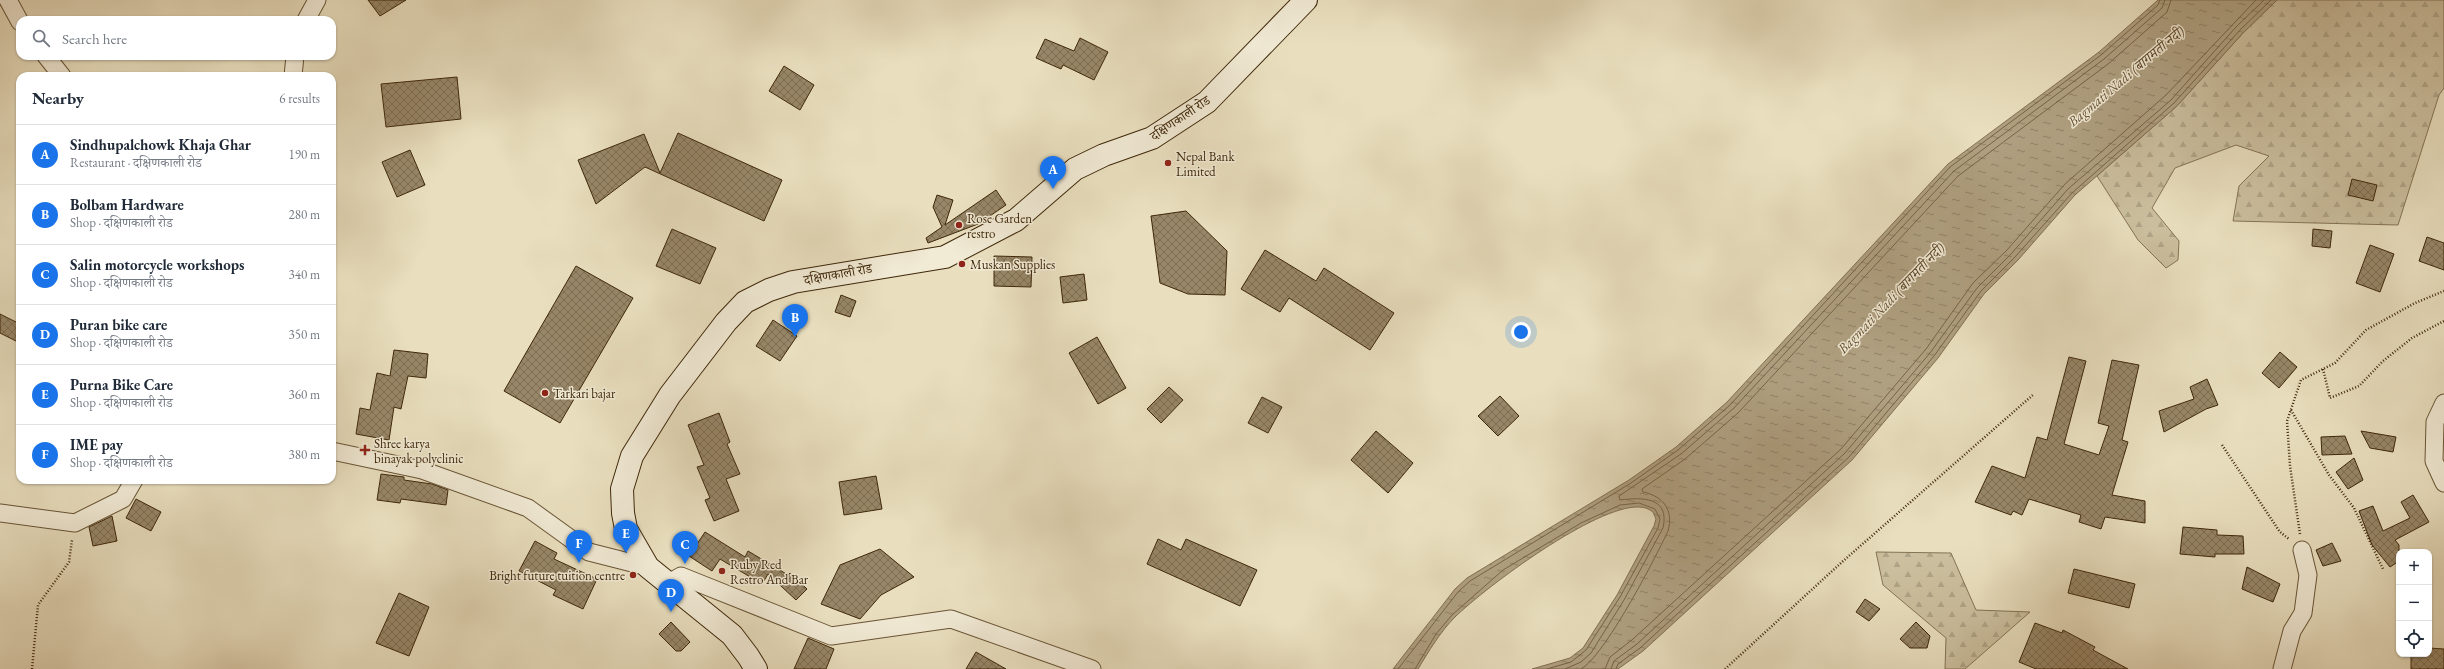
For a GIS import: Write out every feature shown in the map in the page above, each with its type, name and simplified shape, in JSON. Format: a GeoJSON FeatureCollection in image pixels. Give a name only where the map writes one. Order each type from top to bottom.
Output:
{"type":"FeatureCollection","features":[{"type":"Feature","properties":{"kind":"main road","name":"दक्षिणकाली रोड"},"geometry":{"type":"LineString","coordinates":[[756,669],[732,635],[667,584],[648,567],[626,529],[624,518],[622,488],[632,456],[670,395],[726,322],[745,302],[769,290],[793,282],[945,257],[980,241],[1016,220],[1075,169],[1104,155],[1152,138],[1207,102],[1306,0]]}},
{"type":"Feature","properties":{"kind":"street"},"geometry":{"type":"LineString","coordinates":[[8,0],[17,16]]}},
{"type":"Feature","properties":{"kind":"street"},"geometry":{"type":"LineString","coordinates":[[308,16],[317,0]]}},
{"type":"Feature","properties":{"kind":"street"},"geometry":{"type":"LineString","coordinates":[[49,60],[59,72]]}},
{"type":"Feature","properties":{"kind":"street"},"geometry":{"type":"LineString","coordinates":[[293,72],[295,60]]}},
{"type":"Feature","properties":{"kind":"street"},"geometry":{"type":"LineString","coordinates":[[2444,403],[2435,422],[2434,461],[2444,483]]}},
{"type":"Feature","properties":{"kind":"street"},"geometry":{"type":"LineString","coordinates":[[336,452],[422,470],[528,508],[589,552],[648,567]]}},
{"type":"Feature","properties":{"kind":"street"},"geometry":{"type":"LineString","coordinates":[[0,513],[14,513],[75,523],[123,499],[132,484]]}},
{"type":"Feature","properties":{"kind":"street"},"geometry":{"type":"LineString","coordinates":[[2282,669],[2292,631],[2303,613],[2308,575],[2302,550]]}},
{"type":"Feature","properties":{"kind":"street"},"geometry":{"type":"LineString","coordinates":[[667,584],[681,576],[831,636],[951,619],[1092,669]]}},
{"type":"Feature","properties":{"kind":"path"},"geometry":{"type":"LineString","coordinates":[[2302,550],[2290,466],[2287,421],[2301,380],[2335,363],[2366,330],[2416,303],[2444,291]]}},
{"type":"Feature","properties":{"kind":"path"},"geometry":{"type":"LineString","coordinates":[[2323,369],[2330,398],[2359,386],[2383,361],[2412,338],[2444,321]]}},
{"type":"Feature","properties":{"kind":"path"},"geometry":{"type":"LineString","coordinates":[[1725,669],[1842,562],[2034,394]]}},
{"type":"Feature","properties":{"kind":"path"},"geometry":{"type":"LineString","coordinates":[[2291,410],[2329,475],[2354,508],[2382,569]]}},
{"type":"Feature","properties":{"kind":"path"},"geometry":{"type":"LineString","coordinates":[[2222,445],[2280,532],[2302,550]]}},
{"type":"Feature","properties":{"kind":"path"},"geometry":{"type":"LineString","coordinates":[[32,669],[38,605],[69,562],[75,523]]}},
{"type":"Feature","properties":{"kind":"green space"},"geometry":{"type":"Polygon","coordinates":[[[2277,0],[2444,0],[2444,88],[2439,95],[2398,225],[2233,221],[2239,186],[2269,156],[2236,145],[2175,168],[2152,208],[2179,241],[2178,260],[2166,268],[2138,240],[2097,176],[2177,106],[2243,33],[2277,0]]]}},
{"type":"Feature","properties":{"kind":"green space"},"geometry":{"type":"Polygon","coordinates":[[[1876,552],[1951,553],[1976,610],[2030,612],[1965,669],[1945,669],[1946,638],[1883,585],[1876,552]]]}},
{"type":"Feature","properties":{"kind":"water","name":"Bagmati Nadi (बागमती नदी)"},"geometry":{"type":"Polygon","coordinates":[[[2158,0],[2277,0],[2243,33],[2177,106],[2075,195],[2018,260],[1984,294],[1938,358],[1852,460],[1643,651],[1618,669],[1532,669],[1570,658],[1583,648],[1617,595],[1654,526],[1656,519],[1653,512],[1647,508],[1639,507],[1620,510],[1597,519],[1570,533],[1543,550],[1491,586],[1455,617],[1440,635],[1418,669],[1393,669],[1455,589],[1467,578],[1629,480],[1676,447],[1727,402],[1948,164],[2099,52],[2158,0]]]}},
{"type":"Feature","properties":{"kind":"building"},"geometry":{"type":"Polygon","coordinates":[[[368,0],[406,0],[380,16],[368,0]]]}},
{"type":"Feature","properties":{"kind":"building"},"geometry":{"type":"Polygon","coordinates":[[[1080,38],[1108,52],[1094,80],[1063,65],[1061,69],[1036,58],[1045,39],[1074,51],[1080,38]]]}},
{"type":"Feature","properties":{"kind":"building"},"geometry":{"type":"Polygon","coordinates":[[[784,66],[814,85],[800,110],[769,91],[784,66]]]}},
{"type":"Feature","properties":{"kind":"building"},"geometry":{"type":"Polygon","coordinates":[[[457,77],[461,119],[386,127],[381,84],[457,77]]]}},
{"type":"Feature","properties":{"kind":"building"},"geometry":{"type":"Polygon","coordinates":[[[678,133],[782,180],[764,221],[645,167],[596,204],[578,160],[644,134],[660,173],[678,133]]]}},
{"type":"Feature","properties":{"kind":"building"},"geometry":{"type":"Polygon","coordinates":[[[410,150],[425,185],[397,197],[382,162],[410,150]]]}},
{"type":"Feature","properties":{"kind":"building"},"geometry":{"type":"Polygon","coordinates":[[[2352,179],[2377,185],[2373,201],[2348,195],[2352,179]]]}},
{"type":"Feature","properties":{"kind":"building"},"geometry":{"type":"Polygon","coordinates":[[[996,190],[1006,205],[978,224],[928,243],[926,238],[942,227],[933,207],[937,195],[953,200],[945,225],[996,190]]]}},
{"type":"Feature","properties":{"kind":"building"},"geometry":{"type":"Polygon","coordinates":[[[1186,211],[1227,251],[1225,295],[1188,294],[1160,283],[1151,216],[1186,211]]]}},
{"type":"Feature","properties":{"kind":"building"},"geometry":{"type":"Polygon","coordinates":[[[672,229],[716,248],[700,284],[656,266],[672,229]]]}},
{"type":"Feature","properties":{"kind":"building"},"geometry":{"type":"Polygon","coordinates":[[[2313,229],[2332,231],[2330,248],[2312,246],[2313,229]]]}},
{"type":"Feature","properties":{"kind":"building"},"geometry":{"type":"Polygon","coordinates":[[[2427,237],[2444,243],[2444,270],[2419,261],[2427,237]]]}},
{"type":"Feature","properties":{"kind":"building"},"geometry":{"type":"Polygon","coordinates":[[[2370,245],[2394,254],[2380,292],[2356,283],[2370,245]]]}},
{"type":"Feature","properties":{"kind":"building"},"geometry":{"type":"Polygon","coordinates":[[[1265,250],[1316,281],[1324,268],[1394,313],[1370,350],[1289,298],[1280,312],[1241,289],[1265,250]]]}},
{"type":"Feature","properties":{"kind":"building"},"geometry":{"type":"Polygon","coordinates":[[[994,256],[1032,257],[1031,287],[994,286],[994,256]]]}},
{"type":"Feature","properties":{"kind":"building"},"geometry":{"type":"Polygon","coordinates":[[[576,266],[633,298],[560,423],[504,391],[576,266]]]}},
{"type":"Feature","properties":{"kind":"building"},"geometry":{"type":"Polygon","coordinates":[[[1084,274],[1087,300],[1063,303],[1060,277],[1084,274]]]}},
{"type":"Feature","properties":{"kind":"building"},"geometry":{"type":"Polygon","coordinates":[[[841,295],[856,301],[850,317],[835,312],[841,295]]]}},
{"type":"Feature","properties":{"kind":"building"},"geometry":{"type":"Polygon","coordinates":[[[0,314],[16,322],[16,341],[0,333],[0,314]]]}},
{"type":"Feature","properties":{"kind":"building"},"geometry":{"type":"Polygon","coordinates":[[[773,320],[797,336],[780,361],[756,346],[773,320]]]}},
{"type":"Feature","properties":{"kind":"building"},"geometry":{"type":"Polygon","coordinates":[[[1097,337],[1126,388],[1098,404],[1069,353],[1097,337]]]}},
{"type":"Feature","properties":{"kind":"building"},"geometry":{"type":"Polygon","coordinates":[[[394,350],[428,354],[426,378],[408,376],[401,409],[394,407],[389,440],[356,434],[360,408],[370,410],[377,373],[390,376],[394,350]]]}},
{"type":"Feature","properties":{"kind":"building"},"geometry":{"type":"Polygon","coordinates":[[[2280,352],[2297,367],[2279,388],[2262,373],[2280,352]]]}},
{"type":"Feature","properties":{"kind":"building"},"geometry":{"type":"Polygon","coordinates":[[[2069,357],[2086,361],[2064,444],[2099,455],[2109,426],[2098,423],[2112,360],[2139,365],[2122,440],[2128,442],[2112,495],[2145,501],[2145,523],[2105,517],[2101,529],[2079,522],[2081,515],[2029,499],[2022,515],[2013,511],[2011,515],[1975,502],[1992,466],[2025,478],[2037,437],[2047,440],[2069,357]]]}},
{"type":"Feature","properties":{"kind":"building"},"geometry":{"type":"Polygon","coordinates":[[[2207,379],[2218,405],[2206,409],[2164,432],[2159,411],[2194,399],[2190,387],[2207,379]]]}},
{"type":"Feature","properties":{"kind":"building"},"geometry":{"type":"Polygon","coordinates":[[[1169,387],[1183,400],[1161,423],[1147,409],[1169,387]]]}},
{"type":"Feature","properties":{"kind":"building"},"geometry":{"type":"Polygon","coordinates":[[[1500,396],[1519,416],[1498,436],[1478,416],[1500,396]]]}},
{"type":"Feature","properties":{"kind":"building"},"geometry":{"type":"Polygon","coordinates":[[[1262,397],[1282,407],[1268,433],[1248,423],[1262,397]]]}},
{"type":"Feature","properties":{"kind":"building"},"geometry":{"type":"Polygon","coordinates":[[[719,413],[730,442],[727,444],[740,474],[726,479],[739,511],[714,521],[705,500],[710,498],[697,467],[704,465],[688,425],[719,413]]]}},
{"type":"Feature","properties":{"kind":"building"},"geometry":{"type":"Polygon","coordinates":[[[1376,431],[1413,463],[1388,493],[1351,460],[1376,431]]]}},
{"type":"Feature","properties":{"kind":"building"},"geometry":{"type":"Polygon","coordinates":[[[2361,431],[2396,437],[2393,452],[2370,448],[2361,431]]]}},
{"type":"Feature","properties":{"kind":"building"},"geometry":{"type":"Polygon","coordinates":[[[2345,436],[2352,454],[2322,455],[2321,437],[2345,436]]]}},
{"type":"Feature","properties":{"kind":"building"},"geometry":{"type":"Polygon","coordinates":[[[2354,458],[2363,480],[2348,489],[2336,472],[2354,458]]]}},
{"type":"Feature","properties":{"kind":"building"},"geometry":{"type":"Polygon","coordinates":[[[381,474],[404,477],[404,480],[432,484],[448,490],[446,505],[401,499],[400,503],[377,500],[381,474]]]}},
{"type":"Feature","properties":{"kind":"building"},"geometry":{"type":"Polygon","coordinates":[[[876,476],[882,509],[844,515],[839,482],[876,476]]]}},
{"type":"Feature","properties":{"kind":"building"},"geometry":{"type":"Polygon","coordinates":[[[2413,495],[2429,522],[2395,540],[2399,545],[2399,549],[2396,549],[2396,563],[2390,567],[2372,545],[2359,511],[2373,506],[2383,531],[2410,518],[2401,502],[2413,495]]]}},
{"type":"Feature","properties":{"kind":"building"},"geometry":{"type":"Polygon","coordinates":[[[136,499],[161,512],[151,531],[126,518],[136,499]]]}},
{"type":"Feature","properties":{"kind":"building"},"geometry":{"type":"Polygon","coordinates":[[[112,516],[117,541],[93,546],[89,527],[112,516]]]}},
{"type":"Feature","properties":{"kind":"building"},"geometry":{"type":"Polygon","coordinates":[[[2183,527],[2217,530],[2217,535],[2243,536],[2244,554],[2215,554],[2215,557],[2180,554],[2183,527]]]}},
{"type":"Feature","properties":{"kind":"building"},"geometry":{"type":"Polygon","coordinates":[[[705,532],[745,557],[748,551],[788,575],[790,573],[807,589],[796,600],[768,574],[762,584],[720,559],[712,571],[689,556],[705,532]]]}},
{"type":"Feature","properties":{"kind":"building"},"geometry":{"type":"Polygon","coordinates":[[[1158,539],[1181,550],[1186,539],[1257,570],[1240,606],[1147,564],[1158,539]]]}},
{"type":"Feature","properties":{"kind":"building"},"geometry":{"type":"Polygon","coordinates":[[[535,541],[557,553],[554,559],[597,579],[583,609],[553,595],[556,590],[519,571],[535,541]]]}},
{"type":"Feature","properties":{"kind":"building"},"geometry":{"type":"Polygon","coordinates":[[[2332,543],[2341,561],[2323,566],[2316,550],[2332,543]]]}},
{"type":"Feature","properties":{"kind":"building"},"geometry":{"type":"Polygon","coordinates":[[[880,549],[914,577],[881,595],[860,619],[821,604],[840,565],[880,549]]]}},
{"type":"Feature","properties":{"kind":"building"},"geometry":{"type":"Polygon","coordinates":[[[2247,567],[2280,584],[2273,602],[2242,589],[2247,567]]]}},
{"type":"Feature","properties":{"kind":"building"},"geometry":{"type":"Polygon","coordinates":[[[2074,569],[2135,584],[2129,608],[2068,593],[2074,569]]]}},
{"type":"Feature","properties":{"kind":"building"},"geometry":{"type":"Polygon","coordinates":[[[399,593],[429,607],[409,656],[376,643],[399,593]]]}},
{"type":"Feature","properties":{"kind":"building"},"geometry":{"type":"Polygon","coordinates":[[[1865,599],[1880,609],[1869,621],[1856,612],[1865,599]]]}},
{"type":"Feature","properties":{"kind":"building"},"geometry":{"type":"Polygon","coordinates":[[[671,622],[690,642],[681,651],[676,651],[659,634],[671,622]]]}},
{"type":"Feature","properties":{"kind":"building"},"geometry":{"type":"Polygon","coordinates":[[[1916,622],[1930,636],[1927,648],[1910,648],[1900,639],[1916,622]]]}},
{"type":"Feature","properties":{"kind":"building"},"geometry":{"type":"Polygon","coordinates":[[[2035,623],[2062,633],[2063,630],[2095,647],[2093,650],[2128,669],[2036,669],[2019,662],[2035,623]]]}},
{"type":"Feature","properties":{"kind":"building"},"geometry":{"type":"Polygon","coordinates":[[[808,638],[834,649],[826,669],[794,669],[808,638]]]}},
{"type":"Feature","properties":{"kind":"building"},"geometry":{"type":"Polygon","coordinates":[[[2432,648],[2444,649],[2444,669],[2411,669],[2411,657],[2432,657],[2432,648]]]}},
{"type":"Feature","properties":{"kind":"building"},"geometry":{"type":"Polygon","coordinates":[[[976,652],[1006,669],[966,669],[976,652]]]}},
{"type":"Feature","properties":{"kind":"place","name":"Nepal Bank Limited"},"geometry":{"type":"Point","coordinates":[1168,163]}},
{"type":"Feature","properties":{"kind":"place","name":"Sindhupalchowk Khaja Ghar"},"geometry":{"type":"Point","coordinates":[1053,189]}},
{"type":"Feature","properties":{"kind":"place","name":"Rose Garden restro"},"geometry":{"type":"Point","coordinates":[959,225]}},
{"type":"Feature","properties":{"kind":"place","name":"Muskan Supplies"},"geometry":{"type":"Point","coordinates":[962,264]}},
{"type":"Feature","properties":{"kind":"place","name":"Bolbam Hardware"},"geometry":{"type":"Point","coordinates":[795,337]}},
{"type":"Feature","properties":{"kind":"place","name":"Tarkari bajar"},"geometry":{"type":"Point","coordinates":[545,393]}},
{"type":"Feature","properties":{"kind":"place","name":"Shree karya binayak polyclinic"},"geometry":{"type":"Point","coordinates":[365,450]}},
{"type":"Feature","properties":{"kind":"place","name":"Purna Bike Care"},"geometry":{"type":"Point","coordinates":[626,553]}},
{"type":"Feature","properties":{"kind":"place","name":"IME pay"},"geometry":{"type":"Point","coordinates":[579,563]}},
{"type":"Feature","properties":{"kind":"place","name":"Salin motorcycle workshops"},"geometry":{"type":"Point","coordinates":[685,564]}},
{"type":"Feature","properties":{"kind":"place","name":"Ruby Red Restro And Bar"},"geometry":{"type":"Point","coordinates":[722,571]}},
{"type":"Feature","properties":{"kind":"place","name":"Bright future tuition centre"},"geometry":{"type":"Point","coordinates":[633,575]}},
{"type":"Feature","properties":{"kind":"place","name":"Puran bike care"},"geometry":{"type":"Point","coordinates":[671,612]}}]}
